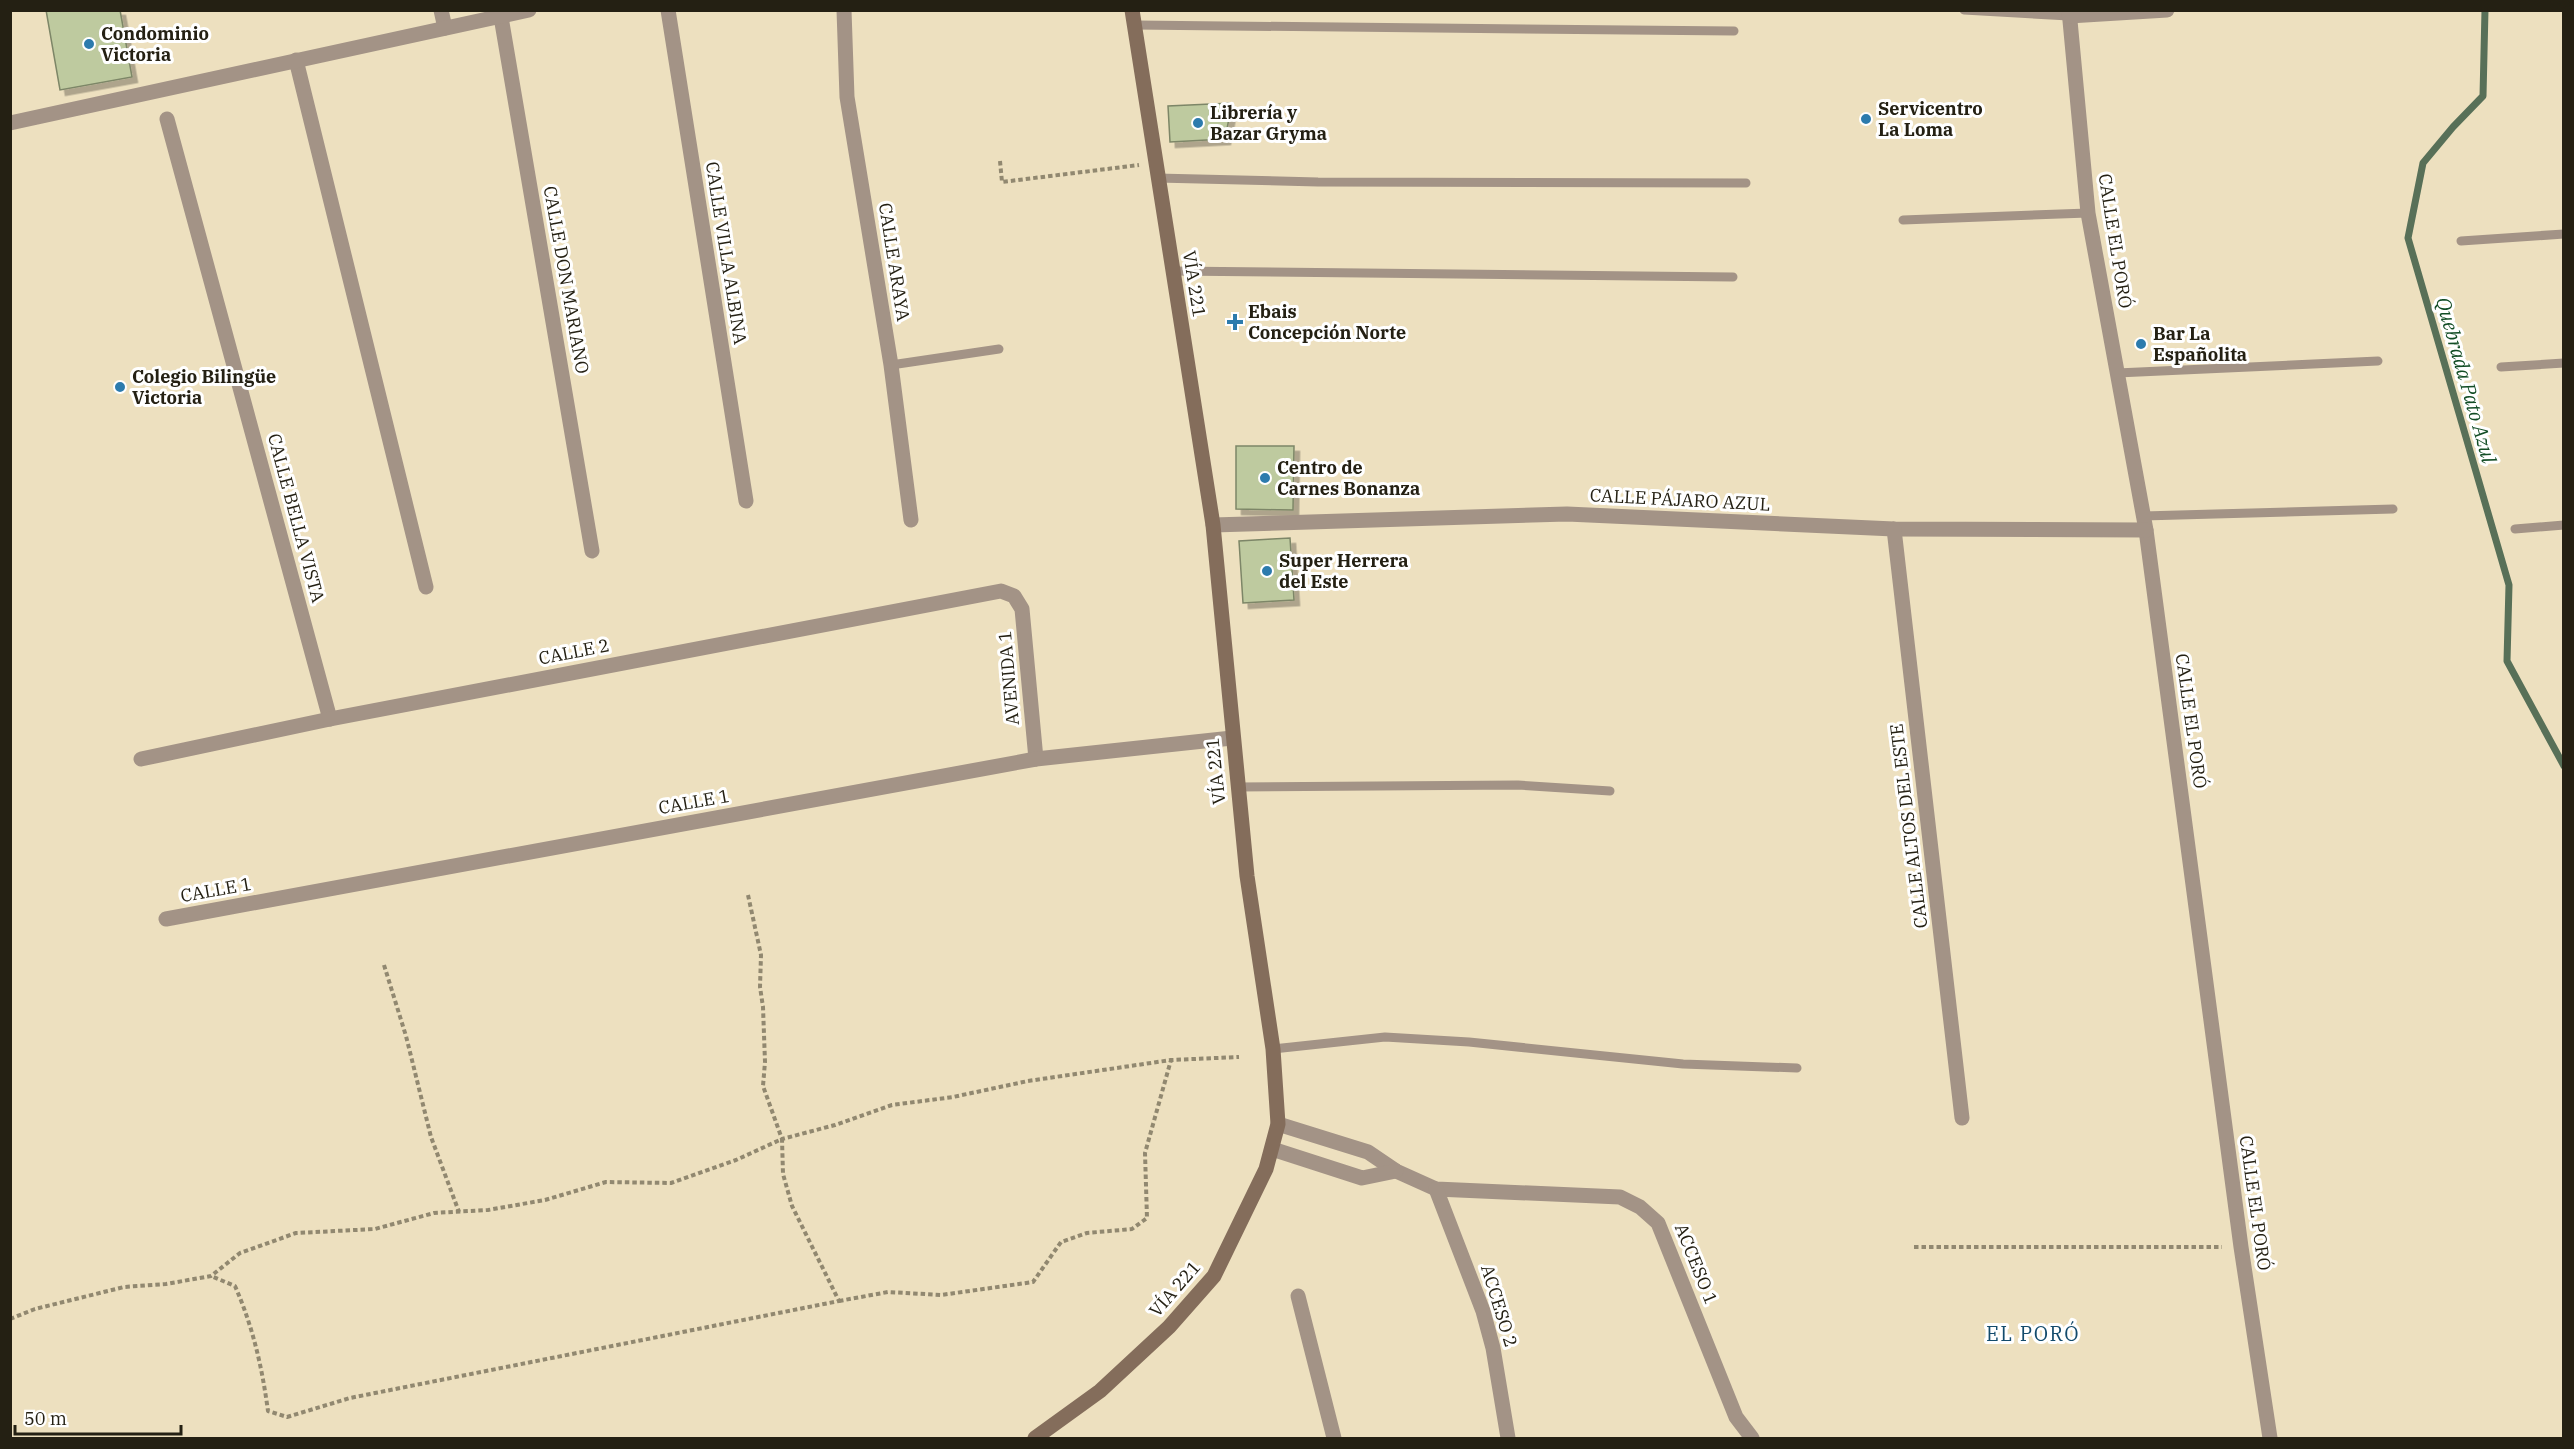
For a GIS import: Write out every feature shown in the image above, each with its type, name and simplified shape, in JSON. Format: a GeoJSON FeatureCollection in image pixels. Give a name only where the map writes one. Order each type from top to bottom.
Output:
{"type":"FeatureCollection","features":[{"type":"Feature","properties":{"kind":"main road","name":"VÍA 221"},"geometry":{"type":"LineString","coordinates":[[1035,1438],[1100,1391],[1169,1327],[1214,1276],[1266,1169],[1278,1124],[1273,1049],[1247,876],[1237,788],[1213,525],[1133,18]]}},
{"type":"Feature","properties":{"kind":"street"},"geometry":{"type":"LineString","coordinates":[[441,10],[445,28]]}},
{"type":"Feature","properties":{"kind":"street"},"geometry":{"type":"LineString","coordinates":[[10,123],[528,10]]}},
{"type":"Feature","properties":{"kind":"street","name":"CALLE VILLA ALBINA"},"geometry":{"type":"LineString","coordinates":[[668,10],[746,501]]}},
{"type":"Feature","properties":{"kind":"street","name":"CALLE ARAYA"},"geometry":{"type":"LineString","coordinates":[[844,10],[847,97],[891,366],[911,520]]}},
{"type":"Feature","properties":{"kind":"street"},"geometry":{"type":"LineString","coordinates":[[2069,13],[2167,10]]}},
{"type":"Feature","properties":{"kind":"street","name":"CALLE EL PORÓ"},"geometry":{"type":"LineString","coordinates":[[2069,13],[2088,213],[2145,523],[2241,1247],[2270,1438]]}},
{"type":"Feature","properties":{"kind":"street","name":"CALLE DON MARIANO"},"geometry":{"type":"LineString","coordinates":[[501,16],[592,551]]}},
{"type":"Feature","properties":{"kind":"street"},"geometry":{"type":"LineString","coordinates":[[296,60],[426,587]]}},
{"type":"Feature","properties":{"kind":"street","name":"CALLE BELLA VISTA"},"geometry":{"type":"LineString","coordinates":[[167,119],[330,719]]}},
{"type":"Feature","properties":{"kind":"street","name":"CALLE PÁJARO AZUL"},"geometry":{"type":"LineString","coordinates":[[1213,525],[1567,514],[1894,529],[2145,523]]}},
{"type":"Feature","properties":{"kind":"street","name":"CALLE ALTOS DEL ESTE"},"geometry":{"type":"LineString","coordinates":[[1894,529],[1962,1118]]}},
{"type":"Feature","properties":{"kind":"street","name":"CALLE 2"},"geometry":{"type":"LineString","coordinates":[[141,759],[330,719],[1001,591],[1014,596]]}},
{"type":"Feature","properties":{"kind":"street","name":"AVENIDA 1"},"geometry":{"type":"LineString","coordinates":[[1014,596],[1022,609],[1036,759]]}},
{"type":"Feature","properties":{"kind":"street","name":"CALLE 1"},"geometry":{"type":"LineString","coordinates":[[166,919],[1036,759],[1232,738]]}},
{"type":"Feature","properties":{"kind":"street","name":"ACCESO 1"},"geometry":{"type":"LineString","coordinates":[[1278,1124],[1368,1152],[1396,1171],[1436,1189],[1620,1197],[1640,1207],[1658,1223],[1684,1282],[1736,1417],[1752,1438]]}},
{"type":"Feature","properties":{"kind":"street"},"geometry":{"type":"LineString","coordinates":[[1272,1149],[1362,1178],[1396,1171]]}},
{"type":"Feature","properties":{"kind":"street","name":"ACCESO 2"},"geometry":{"type":"LineString","coordinates":[[1436,1189],[1484,1311],[1493,1348],[1508,1438]]}},
{"type":"Feature","properties":{"kind":"street"},"geometry":{"type":"LineString","coordinates":[[1298,1296],[1334,1438]]}},
{"type":"Feature","properties":{"kind":"lane"},"geometry":{"type":"LineString","coordinates":[[1964,10],[2069,13]]}},
{"type":"Feature","properties":{"kind":"lane"},"geometry":{"type":"LineString","coordinates":[[1133,18],[1734,31]]}},
{"type":"Feature","properties":{"kind":"lane"},"geometry":{"type":"LineString","coordinates":[[1156,170],[1330,182],[1746,183]]}},
{"type":"Feature","properties":{"kind":"lane"},"geometry":{"type":"LineString","coordinates":[[1903,220],[2088,213]]}},
{"type":"Feature","properties":{"kind":"lane"},"geometry":{"type":"LineString","coordinates":[[2461,241],[2564,234]]}},
{"type":"Feature","properties":{"kind":"lane"},"geometry":{"type":"LineString","coordinates":[[1172,271],[1733,277]]}},
{"type":"Feature","properties":{"kind":"lane"},"geometry":{"type":"LineString","coordinates":[[891,366],[999,349]]}},
{"type":"Feature","properties":{"kind":"lane"},"geometry":{"type":"LineString","coordinates":[[2117,373],[2378,361]]}},
{"type":"Feature","properties":{"kind":"lane"},"geometry":{"type":"LineString","coordinates":[[2501,367],[2564,363]]}},
{"type":"Feature","properties":{"kind":"lane"},"geometry":{"type":"LineString","coordinates":[[2145,523],[2392,509]]}},
{"type":"Feature","properties":{"kind":"lane"},"geometry":{"type":"LineString","coordinates":[[2515,529],[2564,525]]}},
{"type":"Feature","properties":{"kind":"lane"},"geometry":{"type":"LineString","coordinates":[[1237,788],[1518,784],[1610,791]]}},
{"type":"Feature","properties":{"kind":"lane"},"geometry":{"type":"LineString","coordinates":[[1273,1049],[1385,1037],[1469,1042],[1683,1064],[1797,1068]]}},
{"type":"Feature","properties":{"kind":"path"},"geometry":{"type":"LineString","coordinates":[[1000,161],[1002,182],[1156,170]]}},
{"type":"Feature","properties":{"kind":"path"},"geometry":{"type":"LineString","coordinates":[[748,895],[761,955],[760,987],[764,1007],[765,1062],[763,1086],[782,1139],[783,1174],[792,1206],[839,1301]]}},
{"type":"Feature","properties":{"kind":"path"},"geometry":{"type":"LineString","coordinates":[[384,965],[406,1036],[431,1137],[459,1212]]}},
{"type":"Feature","properties":{"kind":"path"},"geometry":{"type":"LineString","coordinates":[[10,1319],[35,1309],[124,1287],[166,1284],[211,1276],[240,1253],[296,1233],[375,1229],[434,1214],[488,1210],[545,1200],[606,1182],[671,1184],[736,1160],[782,1139],[836,1125],[892,1105],[953,1097],[1028,1081],[1171,1060],[1239,1057]]}},
{"type":"Feature","properties":{"kind":"path"},"geometry":{"type":"LineString","coordinates":[[211,1276],[235,1286],[249,1318],[262,1366],[268,1411],[287,1417],[350,1398],[888,1292],[941,1295],[1033,1281],[1061,1242],[1088,1233],[1131,1229],[1147,1218],[1145,1153],[1171,1060]]}},
{"type":"Feature","properties":{"kind":"path"},"geometry":{"type":"LineString","coordinates":[[1914,1247],[2241,1247]]}},
{"type":"Feature","properties":{"kind":"building","name":"Condominio Victoria"},"geometry":{"type":"Polygon","coordinates":[[[46,10],[120,10],[132,77],[60,90],[46,10]]]}},
{"type":"Feature","properties":{"kind":"building","name":"Librería y Bazar Gryma"},"geometry":{"type":"Polygon","coordinates":[[[1232,103],[1225,139],[1170,142],[1168,106],[1232,103]]]}},
{"type":"Feature","properties":{"kind":"building","name":"Centro de Carnes Bonanza"},"geometry":{"type":"Polygon","coordinates":[[[1236,446],[1294,446],[1293,510],[1236,509],[1236,446]]]}},
{"type":"Feature","properties":{"kind":"building","name":"Super Herrera del Este"},"geometry":{"type":"Polygon","coordinates":[[[1290,538],[1294,600],[1243,603],[1239,541],[1290,538]]]}},
{"type":"Feature","properties":{"kind":"waterway","name":"Quebrada Pato Azul"},"geometry":{"type":"LineString","coordinates":[[2485,10],[2483,96],[2423,163],[2408,238],[2509,585],[2507,661],[2564,766]]}},
{"type":"Feature","properties":{"kind":"place","name":"Condominio Victoria"},"geometry":{"type":"Point","coordinates":[89,44]}},
{"type":"Feature","properties":{"kind":"place","name":"Servicentro La Loma"},"geometry":{"type":"Point","coordinates":[1866,119]}},
{"type":"Feature","properties":{"kind":"place","name":"Librería y Bazar Gryma"},"geometry":{"type":"Point","coordinates":[1198,123]}},
{"type":"Feature","properties":{"kind":"place","name":"Ebais Concepción Norte"},"geometry":{"type":"Point","coordinates":[1235,322]}},
{"type":"Feature","properties":{"kind":"place","name":"Bar La Españolita"},"geometry":{"type":"Point","coordinates":[2141,344]}},
{"type":"Feature","properties":{"kind":"place","name":"Colegio Bilingüe Victoria"},"geometry":{"type":"Point","coordinates":[120,387]}},
{"type":"Feature","properties":{"kind":"place","name":"Centro de Carnes Bonanza"},"geometry":{"type":"Point","coordinates":[1265,478]}},
{"type":"Feature","properties":{"kind":"place","name":"Super Herrera del Este"},"geometry":{"type":"Point","coordinates":[1267,571]}},
{"type":"Feature","properties":{"kind":"district","name":"EL PORÓ"},"geometry":{"type":"Point","coordinates":[2033,1334]}}]}
